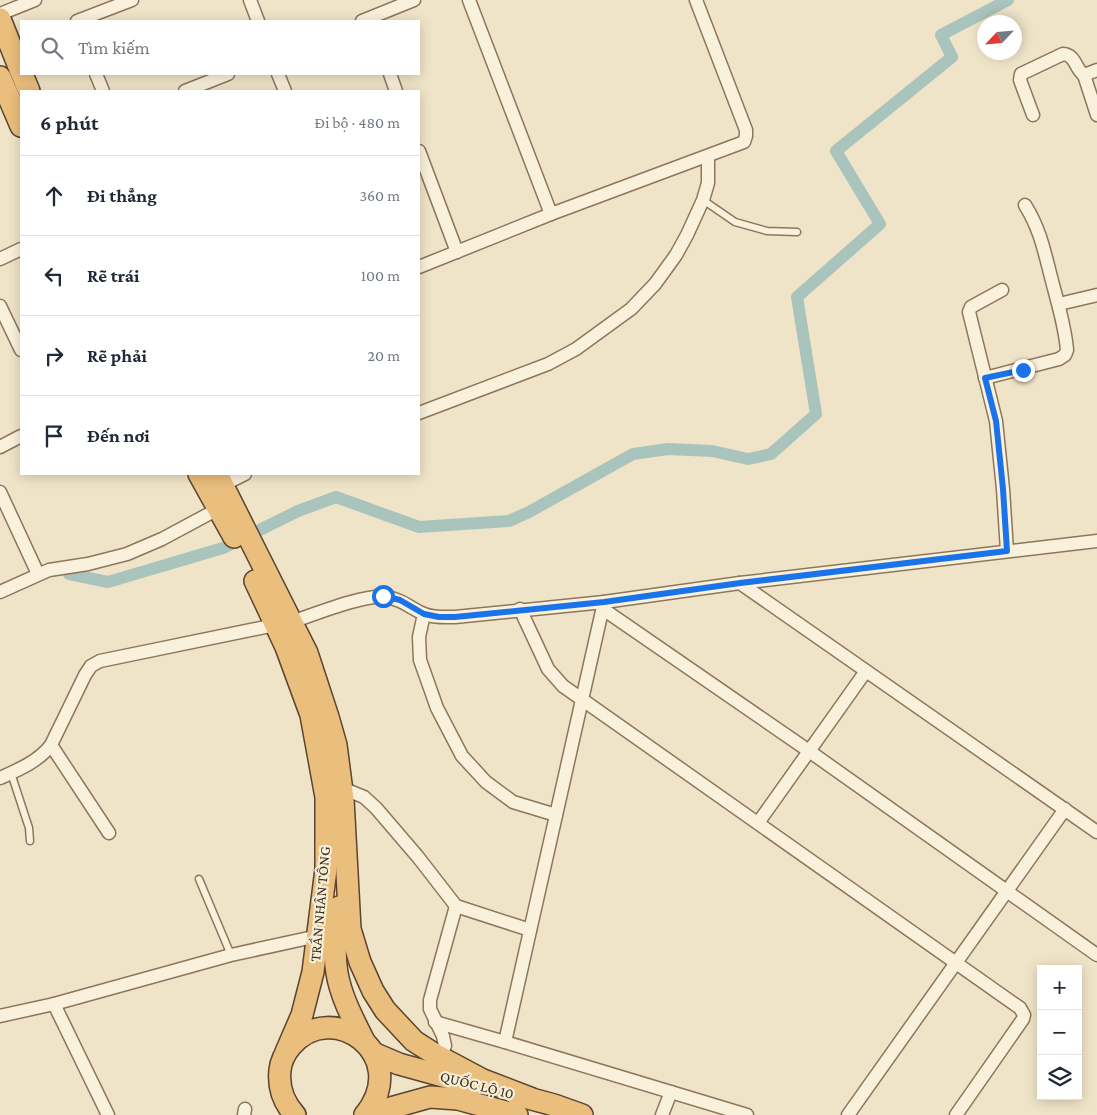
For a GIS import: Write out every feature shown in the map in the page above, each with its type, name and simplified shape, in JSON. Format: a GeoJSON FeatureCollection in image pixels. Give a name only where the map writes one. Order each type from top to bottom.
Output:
{"type":"FeatureCollection","features":[{"type":"Feature","properties":{"kind":"highway"},"geometry":{"type":"LineString","coordinates":[[0,19],[16,44],[20,63]]}},
{"type":"Feature","properties":{"kind":"highway"},"geometry":{"type":"LineString","coordinates":[[23,75],[29,90]]}},
{"type":"Feature","properties":{"kind":"highway"},"geometry":{"type":"LineString","coordinates":[[0,77],[20,124]]}},
{"type":"Feature","properties":{"kind":"highway"},"geometry":{"type":"LineString","coordinates":[[200,475],[218,509],[237,528]]}},
{"type":"Feature","properties":{"kind":"highway"},"geometry":{"type":"LineString","coordinates":[[220,479],[237,528]]}},
{"type":"Feature","properties":{"kind":"highway","name":"TRẦN NHÂN TÔNG"},"geometry":{"type":"LineString","coordinates":[[237,528],[283,624],[307,653],[328,716],[336,745],[342,788],[350,929],[360,962],[373,991],[385,1010],[414,1041],[440,1058],[484,1080],[524,1107]]}},
{"type":"Feature","properties":{"kind":"highway","name":"TRẦN NHÂN TÔNG"},"geometry":{"type":"LineString","coordinates":[[274,1115],[280,1065],[304,1006],[313,972],[326,869],[326,797],[311,715],[286,647],[283,624]]}},
{"type":"Feature","properties":{"kind":"highway","name":"TRẦN NHÂN TÔNG"},"geometry":{"type":"LineString","coordinates":[[346,844],[335,944],[337,972],[347,1008],[378,1065],[380,1085],[373,1104],[365,1115]]}},
{"type":"Feature","properties":{"kind":"highway","name":"QUỐC LỘ 10"},"geometry":{"type":"LineString","coordinates":[[286,1052],[296,1040],[308,1032],[322,1028],[337,1028],[351,1032],[368,1047],[408,1067],[524,1107]]}},
{"type":"Feature","properties":{"kind":"highway"},"geometry":{"type":"LineString","coordinates":[[279,1080],[282,1095],[295,1115]]}},
{"type":"Feature","properties":{"kind":"highway","name":"QUỐC LỘ 10"},"geometry":{"type":"LineString","coordinates":[[365,1115],[430,1097],[524,1107],[554,1104],[582,1115]]}},
{"type":"Feature","properties":{"kind":"street"},"geometry":{"type":"LineString","coordinates":[[0,14],[35,0]]}},
{"type":"Feature","properties":{"kind":"street"},"geometry":{"type":"LineString","coordinates":[[79,20],[132,0]]}},
{"type":"Feature","properties":{"kind":"street"},"geometry":{"type":"LineString","coordinates":[[250,0],[258,20]]}},
{"type":"Feature","properties":{"kind":"street"},"geometry":{"type":"LineString","coordinates":[[367,20],[414,0]]}},
{"type":"Feature","properties":{"kind":"street"},"geometry":{"type":"LineString","coordinates":[[469,0],[551,214]]}},
{"type":"Feature","properties":{"kind":"street"},"geometry":{"type":"LineString","coordinates":[[420,267],[551,214],[744,142],[746,130],[696,0]]}},
{"type":"Feature","properties":{"kind":"street"},"geometry":{"type":"LineString","coordinates":[[1033,115],[1020,80],[1021,74],[1063,54],[1068,54],[1084,75],[1097,115]]}},
{"type":"Feature","properties":{"kind":"street"},"geometry":{"type":"LineString","coordinates":[[1084,75],[1097,70]]}},
{"type":"Feature","properties":{"kind":"street"},"geometry":{"type":"LineString","coordinates":[[96,75],[103,90]]}},
{"type":"Feature","properties":{"kind":"street"},"geometry":{"type":"LineString","coordinates":[[187,90],[225,75]]}},
{"type":"Feature","properties":{"kind":"street"},"geometry":{"type":"LineString","coordinates":[[278,75],[285,90]]}},
{"type":"Feature","properties":{"kind":"street"},"geometry":{"type":"LineString","coordinates":[[390,75],[396,90]]}},
{"type":"Feature","properties":{"kind":"street"},"geometry":{"type":"LineString","coordinates":[[420,154],[457,252]]}},
{"type":"Feature","properties":{"kind":"street"},"geometry":{"type":"LineString","coordinates":[[420,413],[548,364],[576,349],[630,309],[655,284],[676,255],[703,200],[708,183],[708,156]]}},
{"type":"Feature","properties":{"kind":"street"},"geometry":{"type":"LineString","coordinates":[[985,378],[1059,359],[1065,355],[1067,350],[1059,304],[1044,245],[1036,223],[1025,205]]}},
{"type":"Feature","properties":{"kind":"street"},"geometry":{"type":"LineString","coordinates":[[0,259],[20,249]]}},
{"type":"Feature","properties":{"kind":"street"},"geometry":{"type":"LineString","coordinates":[[1002,290],[971,307],[968,312],[996,421],[1007,551]]}},
{"type":"Feature","properties":{"kind":"street"},"geometry":{"type":"LineString","coordinates":[[1059,304],[1097,295]]}},
{"type":"Feature","properties":{"kind":"street"},"geometry":{"type":"LineString","coordinates":[[0,306],[20,348]]}},
{"type":"Feature","properties":{"kind":"street"},"geometry":{"type":"LineString","coordinates":[[0,447],[20,437]]}},
{"type":"Feature","properties":{"kind":"street"},"geometry":{"type":"LineString","coordinates":[[220,479],[240,475]]}},
{"type":"Feature","properties":{"kind":"street"},"geometry":{"type":"LineString","coordinates":[[0,492],[38,574]]}},
{"type":"Feature","properties":{"kind":"street"},"geometry":{"type":"LineString","coordinates":[[0,592],[49,570],[88,564],[127,554],[162,539],[218,509]]}},
{"type":"Feature","properties":{"kind":"street"},"geometry":{"type":"LineString","coordinates":[[5,776],[42,756],[51,745],[84,675],[91,666],[100,661],[283,624],[366,598],[383,596],[400,600],[424,614],[439,617],[455,617],[520,609],[603,605],[740,583],[1097,541]]}},
{"type":"Feature","properties":{"kind":"street"},"geometry":{"type":"LineString","coordinates":[[740,583],[1097,832]]}},
{"type":"Feature","properties":{"kind":"street"},"geometry":{"type":"LineString","coordinates":[[505,1042],[603,605]]}},
{"type":"Feature","properties":{"kind":"street"},"geometry":{"type":"LineString","coordinates":[[603,605],[1097,955]]}},
{"type":"Feature","properties":{"kind":"street"},"geometry":{"type":"LineString","coordinates":[[520,609],[548,669],[563,686],[1020,1008],[1024,1015],[1023,1019],[956,1115]]}},
{"type":"Feature","properties":{"kind":"street"},"geometry":{"type":"LineString","coordinates":[[424,614],[419,637],[420,660],[438,708],[462,756],[486,782],[513,802],[556,815]]}},
{"type":"Feature","properties":{"kind":"street"},"geometry":{"type":"LineString","coordinates":[[758,823],[866,671]]}},
{"type":"Feature","properties":{"kind":"street"},"geometry":{"type":"LineString","coordinates":[[51,745],[109,833]]}},
{"type":"Feature","properties":{"kind":"street"},"geometry":{"type":"LineString","coordinates":[[342,788],[364,797],[376,808],[456,906],[530,930]]}},
{"type":"Feature","properties":{"kind":"street"},"geometry":{"type":"LineString","coordinates":[[848,1115],[1065,808]]}},
{"type":"Feature","properties":{"kind":"street"},"geometry":{"type":"LineString","coordinates":[[440,1058],[445,1046],[443,1036],[430,1009],[430,1000],[456,906]]}},
{"type":"Feature","properties":{"kind":"street"},"geometry":{"type":"LineString","coordinates":[[0,1016],[54,1004],[231,954],[318,936]]}},
{"type":"Feature","properties":{"kind":"street"},"geometry":{"type":"LineString","coordinates":[[54,1004],[108,1115]]}},
{"type":"Feature","properties":{"kind":"street"},"geometry":{"type":"LineString","coordinates":[[435,1022],[747,1115]]}},
{"type":"Feature","properties":{"kind":"street"},"geometry":{"type":"LineString","coordinates":[[662,1115],[670,1092]]}},
{"type":"Feature","properties":{"kind":"lane"},"geometry":{"type":"LineString","coordinates":[[703,200],[735,222],[767,231],[797,232]]}},
{"type":"Feature","properties":{"kind":"lane"},"geometry":{"type":"LineString","coordinates":[[5,776],[29,828],[30,841]]}},
{"type":"Feature","properties":{"kind":"lane"},"geometry":{"type":"LineString","coordinates":[[199,879],[231,954]]}},
{"type":"Feature","properties":{"kind":"waterway"},"geometry":{"type":"LineString","coordinates":[[69,574],[108,582],[223,548],[298,511],[336,497],[419,527],[509,521],[529,512],[633,454],[668,449],[712,451],[748,459],[771,454],[816,414],[797,297],[880,224],[836,151],[952,57],[941,35],[1008,0]]}},
{"type":"Feature","properties":{"kind":"route"},"geometry":{"type":"LineString","coordinates":[[383,596],[400,600],[424,614],[439,617],[455,617],[604,602],[740,583],[1007,551],[996,421],[985,378],[1023,370]]}}]}
